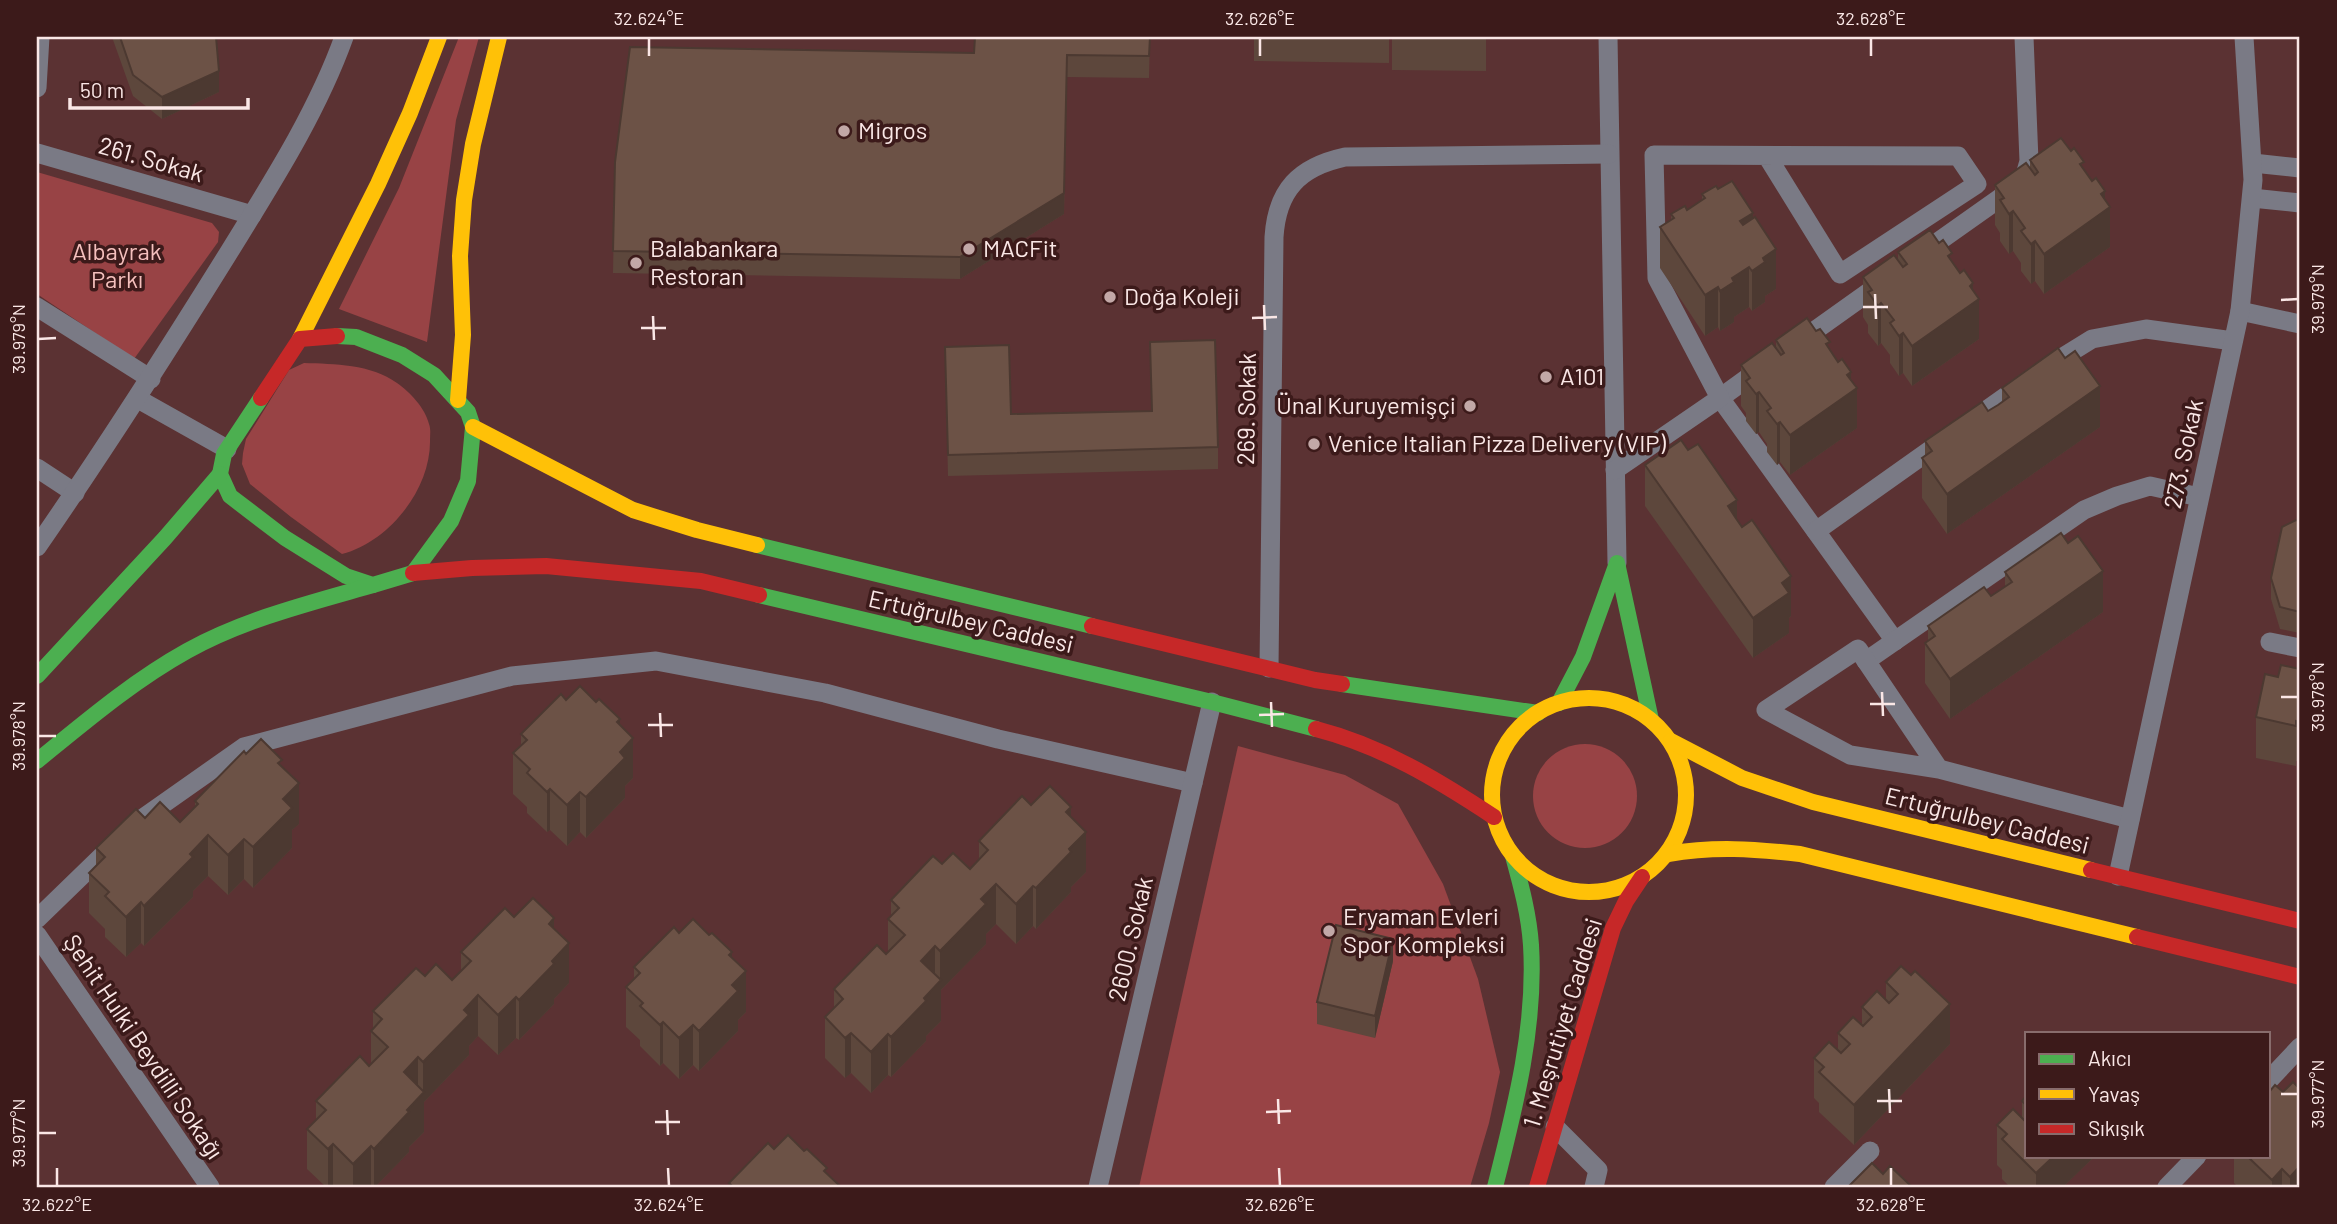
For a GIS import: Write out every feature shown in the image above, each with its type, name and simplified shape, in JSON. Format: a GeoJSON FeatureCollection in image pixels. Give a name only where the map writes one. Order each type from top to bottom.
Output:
{"type":"FeatureCollection","features":[{"type":"Feature","properties":{"kind":"main road"},"geometry":{"type":"LineString","coordinates":[[37,676],[165,538],[220,474],[227,449],[300,339],[378,184],[410,113],[439,37]]}},
{"type":"Feature","properties":{"kind":"main road"},"geometry":{"type":"LineString","coordinates":[[458,400],[463,335],[460,256],[464,200],[473,144],[499,37]]}},
{"type":"Feature","properties":{"kind":"main road"},"geometry":{"type":"LineString","coordinates":[[37,761],[127,690],[187,651],[261,618],[413,573],[451,521],[468,481],[474,427],[468,412],[434,375],[402,355],[356,337],[300,339]]}},
{"type":"Feature","properties":{"kind":"main road","name":"Ertuğrulbey Caddesi"},"geometry":{"type":"LineString","coordinates":[[474,427],[633,510],[697,530],[1315,680],[1538,713]]}},
{"type":"Feature","properties":{"kind":"main road"},"geometry":{"type":"LineString","coordinates":[[220,474],[230,496],[285,538],[346,576],[373,585]]}},
{"type":"Feature","properties":{"kind":"main road"},"geometry":{"type":"LineString","coordinates":[[1559,703],[1583,657],[1617,564]]}},
{"type":"Feature","properties":{"kind":"main road"},"geometry":{"type":"LineString","coordinates":[[1617,564],[1651,720]]}},
{"type":"Feature","properties":{"kind":"main road","name":"Ertuğrulbey Caddesi"},"geometry":{"type":"LineString","coordinates":[[413,573],[545,565],[701,581],[1212,702],[1343,736],[1394,757],[1438,780],[1494,817]]}},
{"type":"Feature","properties":{"kind":"main road"},"geometry":{"type":"LineString","coordinates":[[1579,698],[1605,699],[1629,706],[1651,720],[1671,741],[1684,768],[1687,798],[1682,827],[1668,854],[1642,877],[1616,889],[1588,892],[1560,888],[1534,876],[1513,856],[1501,838],[1494,817],[1492,790],[1497,763],[1510,738],[1530,718],[1559,703],[1579,698]]}},
{"type":"Feature","properties":{"kind":"main road","name":"Ertuğrulbey Caddesi"},"geometry":{"type":"LineString","coordinates":[[1671,741],[1742,778],[1813,802],[2300,921]]}},
{"type":"Feature","properties":{"kind":"main road"},"geometry":{"type":"LineString","coordinates":[[1668,854],[1703,848],[1749,848],[1800,854],[2300,977]]}},
{"type":"Feature","properties":{"kind":"main road","name":"1. Meşrutiyet Caddesi"},"geometry":{"type":"LineString","coordinates":[[1495,1187],[1519,1094],[1530,1017],[1531,945],[1513,856]]}},
{"type":"Feature","properties":{"kind":"main road","name":"1. Meşrutiyet Caddesi"},"geometry":{"type":"LineString","coordinates":[[1537,1187],[1613,928],[1642,877]]}},
{"type":"Feature","properties":{"kind":"street"},"geometry":{"type":"LineString","coordinates":[[37,547],[138,399],[252,215],[303,127],[344,37]]}},
{"type":"Feature","properties":{"kind":"street"},"geometry":{"type":"LineString","coordinates":[[1608,37],[1617,564]]}},
{"type":"Feature","properties":{"kind":"street"},"geometry":{"type":"LineString","coordinates":[[1615,470],[2017,186],[2025,175],[2029,161],[2024,37]]}},
{"type":"Feature","properties":{"kind":"street","name":"273. Sokak"},"geometry":{"type":"LineString","coordinates":[[2118,877],[2240,311],[2253,163],[2244,37]]}},
{"type":"Feature","properties":{"kind":"street"},"geometry":{"type":"LineString","coordinates":[[37,88],[42,39]]}},
{"type":"Feature","properties":{"kind":"street","name":"261. Sokak"},"geometry":{"type":"LineString","coordinates":[[37,153],[252,215]]}},
{"type":"Feature","properties":{"kind":"street","name":"269. Sokak"},"geometry":{"type":"LineString","coordinates":[[1269,668],[1273,237],[1275,219],[1282,199],[1301,176],[1321,162],[1345,157],[1609,154]]}},
{"type":"Feature","properties":{"kind":"street"},"geometry":{"type":"LineString","coordinates":[[1767,156],[1840,274],[1977,184],[1958,156],[1654,155],[1657,278],[1720,398],[1895,641]]}},
{"type":"Feature","properties":{"kind":"street"},"geometry":{"type":"LineString","coordinates":[[2253,163],[2300,168]]}},
{"type":"Feature","properties":{"kind":"street"},"geometry":{"type":"LineString","coordinates":[[2252,198],[2300,203]]}},
{"type":"Feature","properties":{"kind":"street"},"geometry":{"type":"LineString","coordinates":[[37,307],[150,379]]}},
{"type":"Feature","properties":{"kind":"street"},"geometry":{"type":"LineString","coordinates":[[2240,311],[2300,324]]}},
{"type":"Feature","properties":{"kind":"street"},"geometry":{"type":"LineString","coordinates":[[1816,531],[2050,365],[2092,340],[2146,329],[2233,341]]}},
{"type":"Feature","properties":{"kind":"street"},"geometry":{"type":"LineString","coordinates":[[138,399],[227,449]]}},
{"type":"Feature","properties":{"kind":"street"},"geometry":{"type":"LineString","coordinates":[[37,468],[75,493]]}},
{"type":"Feature","properties":{"kind":"street"},"geometry":{"type":"LineString","coordinates":[[1866,661],[2084,510],[2150,486],[2199,497]]}},
{"type":"Feature","properties":{"kind":"street"},"geometry":{"type":"LineString","coordinates":[[2270,642],[2300,648]]}},
{"type":"Feature","properties":{"kind":"street"},"geometry":{"type":"LineString","coordinates":[[1939,769],[1858,649],[1766,710],[1850,755],[1939,769],[2130,819]]}},
{"type":"Feature","properties":{"kind":"street"},"geometry":{"type":"LineString","coordinates":[[37,919],[136,823],[244,747],[512,676],[656,661],[825,693],[998,739],[1193,783]]}},
{"type":"Feature","properties":{"kind":"street","name":"2600. Sokak"},"geometry":{"type":"LineString","coordinates":[[1098,1187],[1212,702]]}},
{"type":"Feature","properties":{"kind":"street","name":"Şehit Hulki Beydilli Sokağı"},"geometry":{"type":"LineString","coordinates":[[37,935],[209,1187]]}},
{"type":"Feature","properties":{"kind":"street"},"geometry":{"type":"LineString","coordinates":[[2270,1079],[2300,1047]]}},
{"type":"Feature","properties":{"kind":"street"},"geometry":{"type":"LineString","coordinates":[[1555,1127],[1598,1170],[1594,1187]]}},
{"type":"Feature","properties":{"kind":"street"},"geometry":{"type":"LineString","coordinates":[[1834,1187],[1870,1150]]}},
{"type":"Feature","properties":{"kind":"street"},"geometry":{"type":"LineString","coordinates":[[2166,1187],[2195,1158]]}},
{"type":"Feature","properties":{"kind":"green space"},"geometry":{"type":"Polygon","coordinates":[[[459,37],[479,37],[456,120],[427,342],[339,309],[399,188],[459,37]]]}},
{"type":"Feature","properties":{"kind":"green space","name":"Albayrak Parkı"},"geometry":{"type":"Polygon","coordinates":[[[37,172],[212,223],[219,232],[218,242],[134,359],[37,294],[37,172]]]}},
{"type":"Feature","properties":{"kind":"green space"},"geometry":{"type":"Polygon","coordinates":[[[304,363],[352,366],[387,377],[416,401],[430,426],[428,458],[423,477],[404,511],[376,538],[342,554],[250,484],[242,464],[246,439],[289,370],[304,363]]]}},
{"type":"Feature","properties":{"kind":"green space"},"geometry":{"type":"Polygon","coordinates":[[[1585,744],[1605,748],[1622,759],[1633,776],[1637,796],[1633,816],[1622,833],[1605,844],[1585,848],[1565,844],[1548,833],[1537,816],[1533,796],[1537,776],[1548,759],[1565,748],[1585,744]]]}},
{"type":"Feature","properties":{"kind":"green space","name":"Eryaman Evleri Spor Kompleksi"},"geometry":{"type":"Polygon","coordinates":[[[1238,746],[1345,775],[1398,804],[1443,884],[1478,979],[1500,1072],[1489,1123],[1470,1187],[1139,1187],[1238,746]]]}},
{"type":"Feature","properties":{"kind":"building"},"geometry":{"type":"Polygon","coordinates":[[[120,37],[216,37],[219,71],[162,97],[133,75],[120,37]]]}},
{"type":"Feature","properties":{"kind":"building","name":"Migros"},"geometry":{"type":"Polygon","coordinates":[[[975,37],[1150,37],[1149,56],[1067,55],[1064,193],[960,257],[613,251],[615,162],[630,47],[974,53],[975,37]]]}},
{"type":"Feature","properties":{"kind":"building"},"geometry":{"type":"Polygon","coordinates":[[[2061,138],[2071,151],[2074,148],[2084,162],[2080,164],[2092,181],[2096,178],[2105,191],[2101,194],[2110,207],[2044,254],[2035,241],[2031,244],[2021,231],[2025,228],[2013,211],[2009,214],[2000,200],[2004,198],[1995,185],[2026,163],[2035,175],[2038,172],[2030,160],[2061,138]]]}},
{"type":"Feature","properties":{"kind":"building"},"geometry":{"type":"Polygon","coordinates":[[[1732,181],[1753,213],[1740,221],[1743,225],[1755,217],[1776,249],[1763,258],[1765,262],[1752,271],[1749,267],[1732,278],[1734,282],[1720,291],[1718,287],[1705,295],[1660,227],[1674,218],[1671,214],[1685,206],[1687,210],[1705,198],[1702,194],[1732,181]]]}},
{"type":"Feature","properties":{"kind":"building"},"geometry":{"type":"Polygon","coordinates":[[[1930,230],[1939,243],[1943,240],[1952,253],[1948,256],[1960,273],[1964,270],[1979,299],[1912,346],[1903,333],[1899,336],[1890,323],[1894,320],[1881,303],[1878,306],[1868,292],[1872,290],[1863,277],[1894,255],[1903,267],[1907,264],[1898,252],[1930,230]]]}},
{"type":"Feature","properties":{"kind":"building"},"geometry":{"type":"Polygon","coordinates":[[[1807,318],[1816,331],[1820,329],[1830,342],[1826,344],[1838,362],[1842,359],[1851,372],[1847,375],[1857,388],[1790,435],[1767,411],[1771,408],[1759,392],[1756,394],[1746,381],[1750,378],[1741,365],[1772,343],[1781,355],[1784,353],[1776,340],[1807,318]]]}},
{"type":"Feature","properties":{"kind":"building"},"geometry":{"type":"Polygon","coordinates":[[[1215,340],[1218,447],[948,455],[945,347],[1009,345],[1011,414],[1152,411],[1150,342],[1215,340]]]}},
{"type":"Feature","properties":{"kind":"building"},"geometry":{"type":"Polygon","coordinates":[[[2058,348],[2065,358],[2075,351],[2100,386],[1947,494],[1922,458],[1932,451],[1925,441],[1982,402],[1988,411],[1998,405],[2009,397],[2002,388],[2058,348]]]}},
{"type":"Feature","properties":{"kind":"building"},"geometry":{"type":"Polygon","coordinates":[[[1681,440],[1688,450],[1698,444],[1737,500],[1728,506],[1742,527],[1752,520],[1791,576],[1782,583],[1789,593],[1753,618],[1645,465],[1681,440]]]}},
{"type":"Feature","properties":{"kind":"building"},"geometry":{"type":"Polygon","coordinates":[[[2296,520],[2300,521],[2300,612],[2280,607],[2271,578],[2282,527],[2296,520]]]}},
{"type":"Feature","properties":{"kind":"building"},"geometry":{"type":"Polygon","coordinates":[[[2061,533],[2068,543],[2078,536],[2103,571],[1950,679],[1925,643],[1935,636],[1928,626],[1984,587],[1991,596],[2012,582],[2005,572],[2061,533]]]}},
{"type":"Feature","properties":{"kind":"building"},"geometry":{"type":"Polygon","coordinates":[[[2281,665],[2300,669],[2300,722],[2296,721],[2296,726],[2256,717],[2265,674],[2278,677],[2281,665]]]}},
{"type":"Feature","properties":{"kind":"building"},"geometry":{"type":"Polygon","coordinates":[[[580,686],[596,702],[599,699],[620,719],[617,722],[633,738],[620,752],[625,758],[586,797],[580,792],[567,805],[550,789],[547,792],[527,773],[530,769],[513,753],[527,740],[521,734],[561,694],[566,700],[580,686]]]}},
{"type":"Feature","properties":{"kind":"building"},"geometry":{"type":"Polygon","coordinates":[[[261,739],[282,760],[278,763],[299,783],[283,799],[292,808],[253,847],[244,839],[228,855],[208,835],[190,854],[193,857],[144,906],[141,902],[126,917],[105,896],[109,892],[89,873],[105,857],[96,848],[136,809],[145,818],[160,802],[180,822],[198,804],[195,801],[244,751],[246,754],[261,739]]]}},
{"type":"Feature","properties":{"kind":"building"},"geometry":{"type":"Polygon","coordinates":[[[1050,786],[1071,807],[1066,812],[1086,832],[1069,849],[1071,852],[1036,888],[1033,886],[1016,904],[996,884],[981,899],[986,904],[940,951],[935,946],[921,961],[941,980],[924,998],[926,1001],[891,1037],[888,1034],[871,1052],[851,1033],[845,1038],[825,1017],[843,999],[834,989],[877,945],[886,954],[905,935],[888,919],[899,908],[891,900],[933,856],[942,864],[953,853],[970,869],[988,850],[979,841],[1022,796],[1031,805],[1050,786]]]}},
{"type":"Feature","properties":{"kind":"building"},"geometry":{"type":"Polygon","coordinates":[[[533,898],[554,918],[549,924],[569,943],[552,961],[554,964],[519,1000],[516,997],[498,1015],[478,995],[464,1010],[469,1015],[423,1062],[418,1057],[404,1072],[424,1092],[374,1149],[371,1146],[353,1164],[333,1144],[328,1149],[307,1129],[326,1110],[316,1101],[360,1056],[369,1066],[388,1047],[371,1031],[382,1019],[373,1011],[416,968],[425,976],[436,964],[452,980],[471,961],[461,952],[505,908],[514,917],[533,898]]]}},
{"type":"Feature","properties":{"kind":"building"},"geometry":{"type":"Polygon","coordinates":[[[693,919],[732,952],[729,955],[746,971],[732,985],[738,991],[699,1031],[693,1025],[679,1038],[663,1022],[660,1025],[640,1006],[643,1003],[626,987],[640,973],[634,967],[674,927],[679,933],[693,919]]]}},
{"type":"Feature","properties":{"kind":"building"},"geometry":{"type":"Polygon","coordinates":[[[1336,925],[1393,939],[1375,1016],[1317,1002],[1336,925]]]}},
{"type":"Feature","properties":{"kind":"building"},"geometry":{"type":"Polygon","coordinates":[[[1901,966],[1911,975],[1915,971],[1950,1004],[1854,1105],[1819,1072],[1824,1067],[1814,1058],[1829,1042],[1841,1053],[1850,1044],[1838,1033],[1853,1017],[1863,1026],[1872,1017],[1862,1007],[1877,991],[1889,1003],[1898,994],[1886,982],[1901,966]]]}},
{"type":"Feature","properties":{"kind":"building"},"geometry":{"type":"Polygon","coordinates":[[[2293,1082],[2300,1089],[2300,1166],[2290,1177],[2282,1169],[2272,1180],[2249,1158],[2270,1158],[2270,1091],[2275,1085],[2283,1092],[2293,1082]]]}},
{"type":"Feature","properties":{"kind":"building"},"geometry":{"type":"Polygon","coordinates":[[[2013,1109],[2025,1121],[2025,1158],[2052,1158],[2036,1173],[2002,1139],[2007,1134],[1997,1125],[2013,1109]]]}},
{"type":"Feature","properties":{"kind":"building"},"geometry":{"type":"Polygon","coordinates":[[[788,1135],[827,1168],[824,1171],[841,1187],[733,1187],[729,1183],[768,1143],[774,1149],[788,1135]]]}},
{"type":"Feature","properties":{"kind":"building"},"geometry":{"type":"Polygon","coordinates":[[[1872,1163],[1883,1174],[1890,1166],[1912,1187],[1848,1187],[1872,1163]]]}},
{"type":"Feature","properties":{"kind":"traffic: fast"},"geometry":{"type":"LineString","coordinates":[[261,398],[224,454],[220,474],[230,496],[285,538],[346,576],[373,585],[413,573],[451,521],[468,481],[473,427],[468,412],[434,375],[402,355],[356,337],[337,336]]}},
{"type":"Feature","properties":{"kind":"traffic: fast"},"geometry":{"type":"LineString","coordinates":[[37,676],[165,538],[220,474]]}},
{"type":"Feature","properties":{"kind":"traffic: fast"},"geometry":{"type":"LineString","coordinates":[[757,545],[1092,626]]}},
{"type":"Feature","properties":{"kind":"traffic: fast"},"geometry":{"type":"LineString","coordinates":[[1559,703],[1583,657],[1617,563],[1651,720]]}},
{"type":"Feature","properties":{"kind":"traffic: fast"},"geometry":{"type":"LineString","coordinates":[[37,761],[128,689],[187,651],[255,621],[373,585]]}},
{"type":"Feature","properties":{"kind":"traffic: fast"},"geometry":{"type":"LineString","coordinates":[[759,595],[1316,729]]}},
{"type":"Feature","properties":{"kind":"traffic: fast"},"geometry":{"type":"LineString","coordinates":[[1342,684],[1538,713]]}},
{"type":"Feature","properties":{"kind":"traffic: fast"},"geometry":{"type":"LineString","coordinates":[[1495,1187],[1522,1067],[1532,976],[1530,934],[1513,856]]}},
{"type":"Feature","properties":{"kind":"traffic: slow"},"geometry":{"type":"LineString","coordinates":[[300,339],[378,184],[410,113],[439,37]]}},
{"type":"Feature","properties":{"kind":"traffic: slow"},"geometry":{"type":"LineString","coordinates":[[458,400],[463,335],[460,256],[464,200],[473,144],[499,37]]}},
{"type":"Feature","properties":{"kind":"traffic: slow"},"geometry":{"type":"LineString","coordinates":[[473,427],[633,510],[757,545]]}},
{"type":"Feature","properties":{"kind":"traffic: slow"},"geometry":{"type":"LineString","coordinates":[[1589,698],[1626,705],[1658,726],[1679,758],[1686,795],[1679,832],[1658,864],[1626,885],[1589,892],[1552,885],[1520,864],[1499,832],[1492,795],[1499,758],[1520,726],[1552,705],[1589,698]]}},
{"type":"Feature","properties":{"kind":"traffic: slow"},"geometry":{"type":"LineString","coordinates":[[1671,741],[1742,778],[1813,802],[2091,870]]}},
{"type":"Feature","properties":{"kind":"traffic: slow"},"geometry":{"type":"LineString","coordinates":[[1668,854],[1734,849],[1800,854],[2137,937]]}},
{"type":"Feature","properties":{"kind":"traffic: jam"},"geometry":{"type":"LineString","coordinates":[[261,398],[300,339],[337,336]]}},
{"type":"Feature","properties":{"kind":"traffic: jam"},"geometry":{"type":"LineString","coordinates":[[413,573],[546,566],[701,581],[759,595]]}},
{"type":"Feature","properties":{"kind":"traffic: jam"},"geometry":{"type":"LineString","coordinates":[[1092,626],[1315,680],[1342,684]]}},
{"type":"Feature","properties":{"kind":"traffic: jam"},"geometry":{"type":"LineString","coordinates":[[1316,729],[1364,745],[1409,765],[1494,817]]}},
{"type":"Feature","properties":{"kind":"traffic: jam"},"geometry":{"type":"LineString","coordinates":[[2091,870],[2300,921]]}},
{"type":"Feature","properties":{"kind":"traffic: jam"},"geometry":{"type":"LineString","coordinates":[[1537,1187],[1613,928],[1642,877]]}},
{"type":"Feature","properties":{"kind":"traffic: jam"},"geometry":{"type":"LineString","coordinates":[[2137,937],[2300,977]]}},
{"type":"Feature","properties":{"kind":"place","name":"Migros"},"geometry":{"type":"Point","coordinates":[844,131]}},
{"type":"Feature","properties":{"kind":"place","name":"MACFit"},"geometry":{"type":"Point","coordinates":[969,249]}},
{"type":"Feature","properties":{"kind":"place","name":"Balabankara Restoran"},"geometry":{"type":"Point","coordinates":[636,263]}},
{"type":"Feature","properties":{"kind":"place","name":"Doğa Koleji"},"geometry":{"type":"Point","coordinates":[1110,297]}},
{"type":"Feature","properties":{"kind":"place","name":"A101"},"geometry":{"type":"Point","coordinates":[1546,377]}},
{"type":"Feature","properties":{"kind":"place","name":"Ünal Kuruyemişçi"},"geometry":{"type":"Point","coordinates":[1470,406]}},
{"type":"Feature","properties":{"kind":"place","name":"Venice Italian Pizza Delivery (VIP)"},"geometry":{"type":"Point","coordinates":[1314,444]}},
{"type":"Feature","properties":{"kind":"place","name":"Eryaman Evleri Spor Kompleksi"},"geometry":{"type":"Point","coordinates":[1329,931]}}]}
